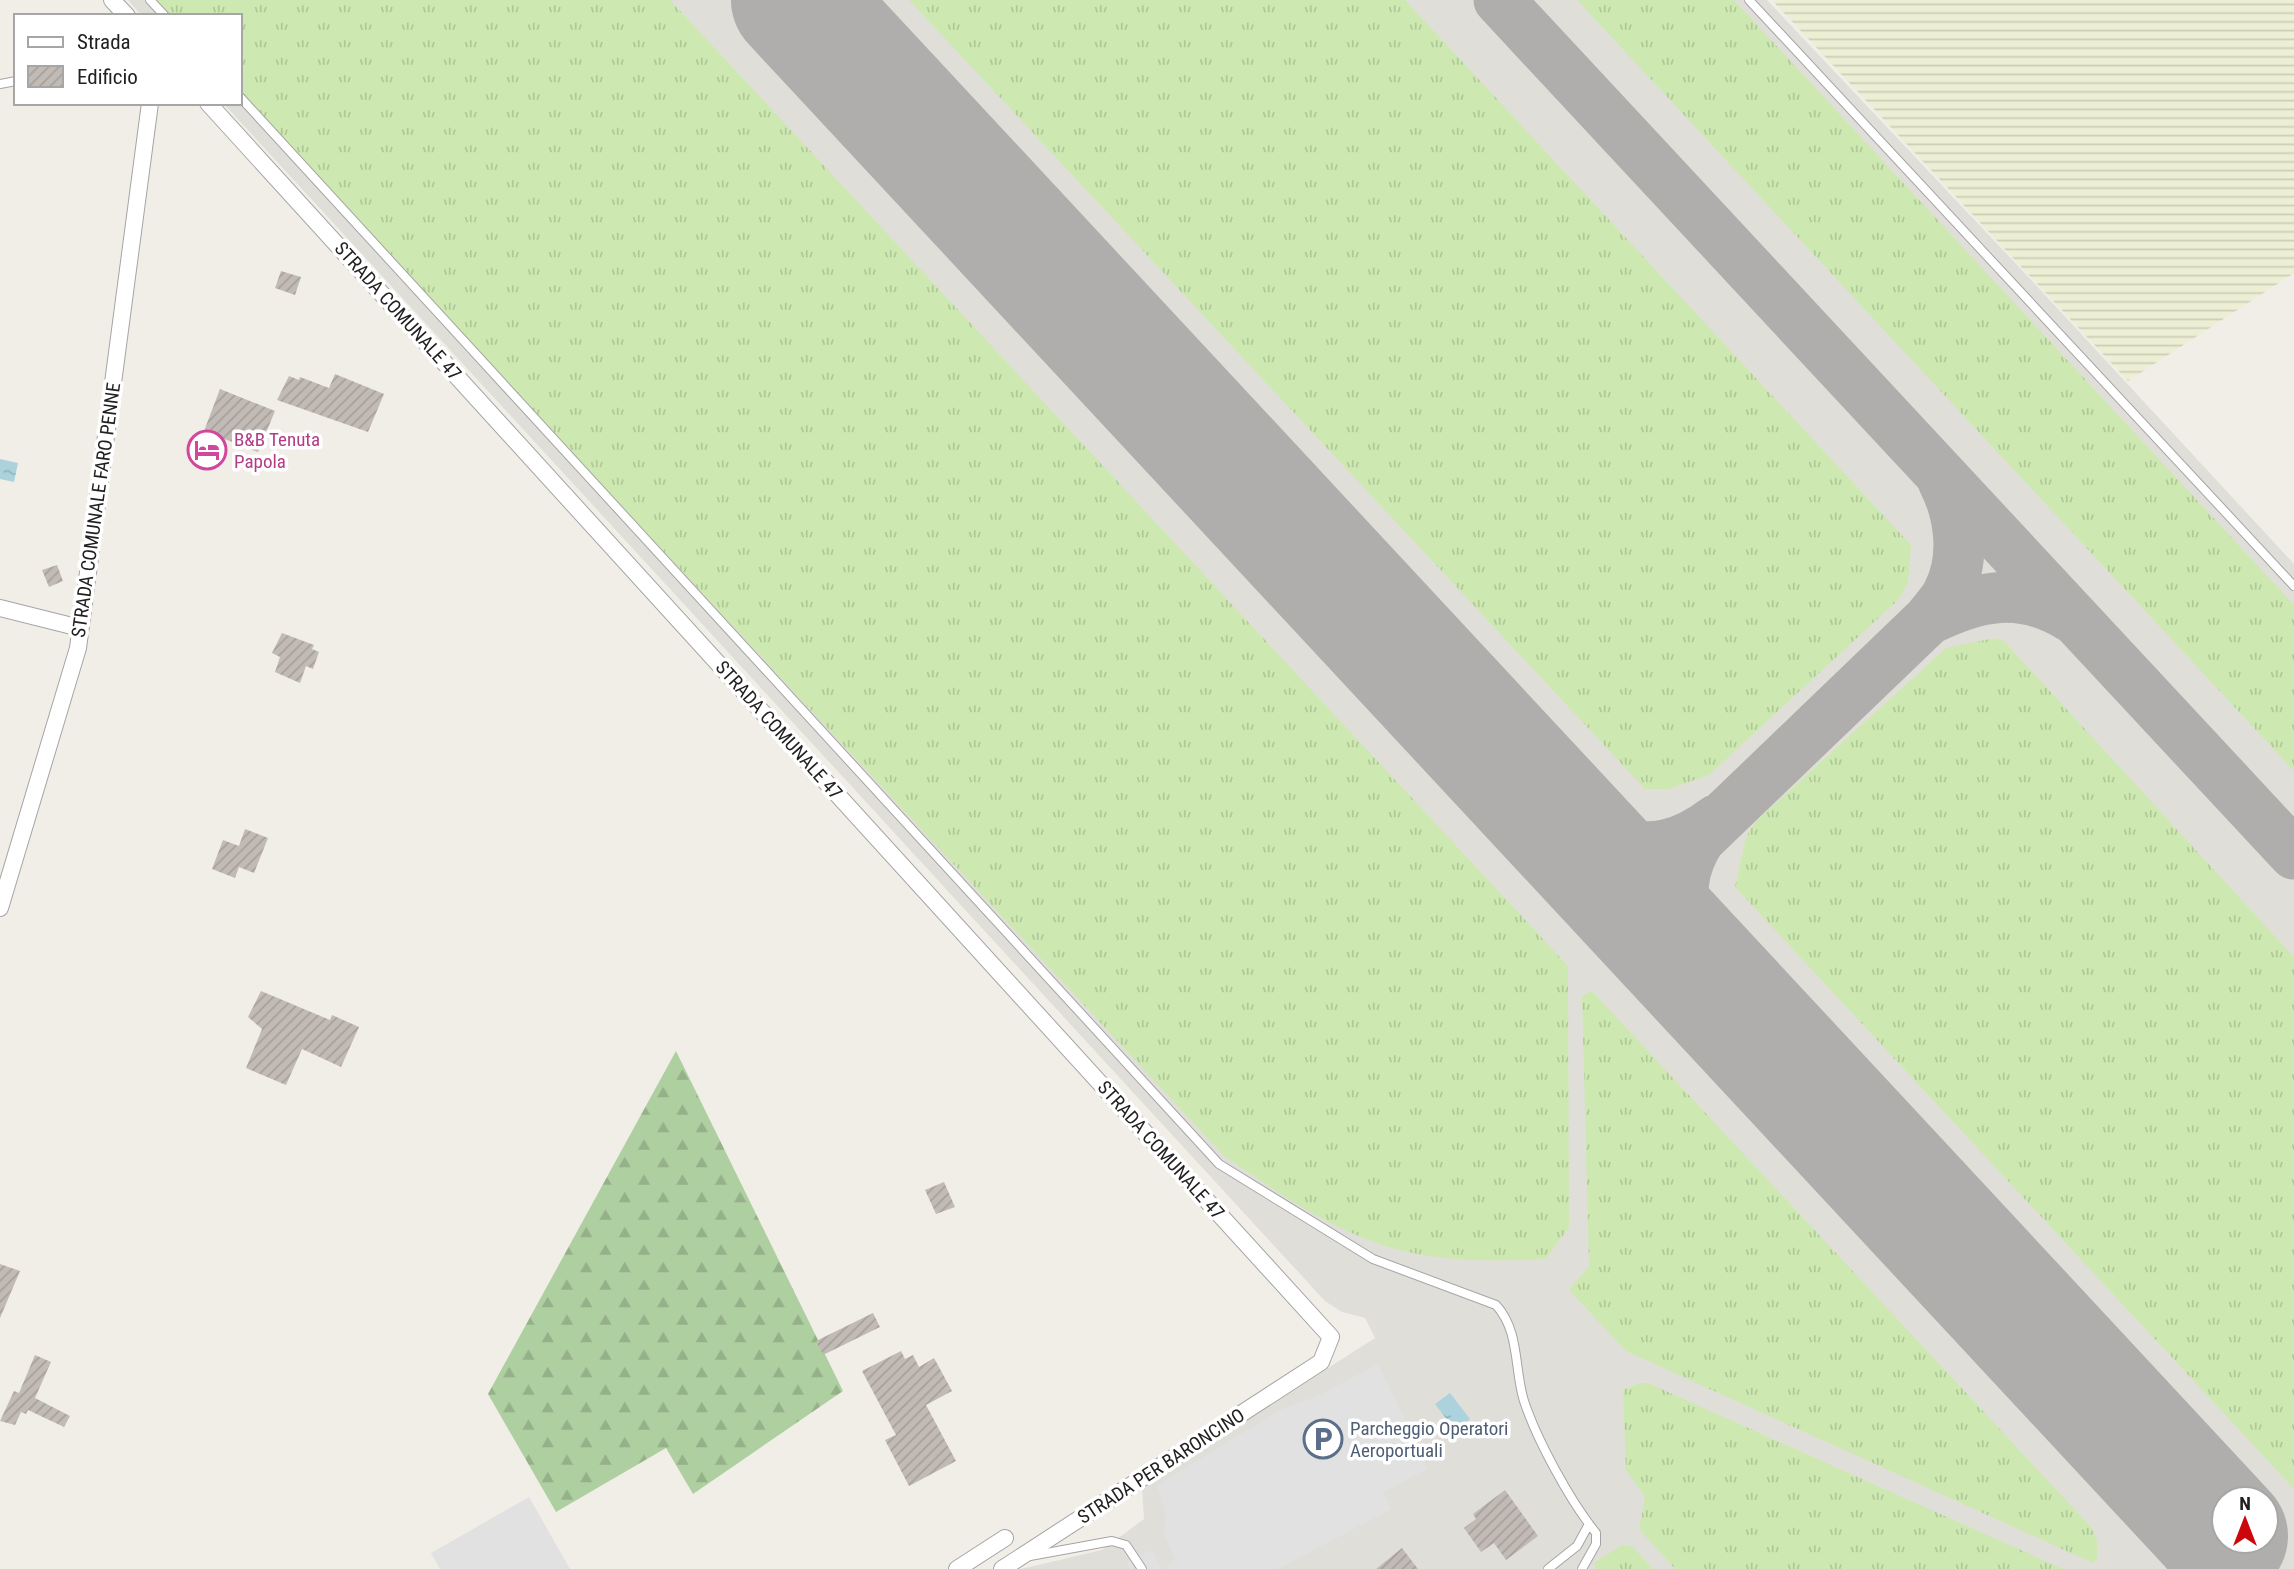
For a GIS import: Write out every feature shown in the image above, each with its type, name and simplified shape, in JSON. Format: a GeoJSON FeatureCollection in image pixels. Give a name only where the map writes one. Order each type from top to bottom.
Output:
{"type":"FeatureCollection","features":[{"type":"Feature","properties":{"kind":"street"},"geometry":{"type":"LineString","coordinates":[[112,0],[125,14]]}},
{"type":"Feature","properties":{"kind":"street","name":"STRADA COMUNALE FARO PENNE"},"geometry":{"type":"LineString","coordinates":[[0,908],[78,648],[150,105]]}},
{"type":"Feature","properties":{"kind":"street","name":"STRADA COMUNALE 47"},"geometry":{"type":"LineString","coordinates":[[210,105],[1331,1337],[1321,1363]]}},
{"type":"Feature","properties":{"kind":"street"},"geometry":{"type":"LineString","coordinates":[[0,608],[80,628]]}},
{"type":"Feature","properties":{"kind":"street","name":"STRADA PER BARONCINO"},"geometry":{"type":"LineString","coordinates":[[1002,1569],[1321,1363]]}},
{"type":"Feature","properties":{"kind":"street"},"geometry":{"type":"LineString","coordinates":[[957,1569],[1005,1538]]}},
{"type":"Feature","properties":{"kind":"lane"},"geometry":{"type":"LineString","coordinates":[[150,0],[162,14]]}},
{"type":"Feature","properties":{"kind":"lane"},"geometry":{"type":"LineString","coordinates":[[1749,0],[2294,586]]}},
{"type":"Feature","properties":{"kind":"lane"},"geometry":{"type":"LineString","coordinates":[[242,99],[1219,1164],[1373,1259],[1496,1305],[1506,1317],[1512,1332],[1524,1400],[1539,1436],[1596,1533],[1596,1544],[1582,1569]]}},
{"type":"Feature","properties":{"kind":"lane"},"geometry":{"type":"LineString","coordinates":[[1548,1569],[1577,1546],[1589,1524]]}},
{"type":"Feature","properties":{"kind":"lane"},"geometry":{"type":"LineString","coordinates":[[1018,1559],[1112,1541],[1126,1545],[1142,1569]]}},
{"type":"Feature","properties":{"kind":"shaded area"},"geometry":{"type":"Polygon","coordinates":[[[128,0],[1767,0],[2294,564],[2294,1569],[1021,1569],[1102,1550],[1144,1519],[1142,1487],[1375,1338],[1365,1318],[1342,1312],[1325,1301],[225,105],[242,105],[242,14],[140,14],[128,0]]]}},
{"type":"Feature","properties":{"kind":"shaded area","name":"Parcheggio Operatori Aeroportuali"},"geometry":{"type":"Polygon","coordinates":[[[1378,1364],[1428,1469],[1383,1492],[1391,1509],[1278,1569],[1164,1569],[1175,1559],[1164,1534],[1166,1515],[1157,1485],[1280,1410],[1320,1395],[1378,1364]]]}},
{"type":"Feature","properties":{"kind":"shaded area"},"geometry":{"type":"Polygon","coordinates":[[[529,1497],[570,1569],[440,1569],[431,1553],[529,1497]]]}},
{"type":"Feature","properties":{"kind":"shaded area"},"geometry":{"type":"Polygon","coordinates":[[[1152,1550],[1161,1569],[1130,1569],[1127,1562],[1152,1550]]]}},
{"type":"Feature","properties":{"kind":"green space"},"geometry":{"type":"Polygon","coordinates":[[[152,0],[670,0],[1568,966],[1569,1227],[1546,1259],[1462,1259],[1429,1256],[1388,1247],[1314,1214],[1224,1156],[242,96],[242,14],[165,14],[152,0]]]}},
{"type":"Feature","properties":{"kind":"green space"},"geometry":{"type":"Polygon","coordinates":[[[909,0],[1405,0],[1911,545],[1908,584],[1898,600],[1709,775],[1669,789],[1645,789],[909,0]]]}},
{"type":"Feature","properties":{"kind":"green space"},"geometry":{"type":"Polygon","coordinates":[[[1577,0],[1734,0],[2294,605],[2294,771],[1577,0]]]}},
{"type":"Feature","properties":{"kind":"green space"},"geometry":{"type":"Polygon","coordinates":[[[1772,0],[2294,0],[2294,273],[2128,381],[1772,0]]]}},
{"type":"Feature","properties":{"kind":"green space"},"geometry":{"type":"Polygon","coordinates":[[[1995,638],[2004,641],[2294,957],[2294,1489],[1735,887],[1746,837],[1756,821],[1946,648],[1995,638]]]}},
{"type":"Feature","properties":{"kind":"green space"},"geometry":{"type":"Polygon","coordinates":[[[1592,991],[2091,1527],[2097,1540],[2097,1558],[2093,1563],[1626,1351],[1569,1290],[1589,1266],[1582,996],[1592,991]]]}},
{"type":"Feature","properties":{"kind":"green space"},"geometry":{"type":"Polygon","coordinates":[[[676,1051],[843,1391],[693,1494],[666,1448],[556,1512],[488,1394],[676,1051]]]}},
{"type":"Feature","properties":{"kind":"green space"},"geometry":{"type":"Polygon","coordinates":[[[1640,1383],[1648,1383],[2063,1569],[1675,1569],[1639,1529],[1645,1497],[1626,1470],[1623,1390],[1640,1383]]]}},
{"type":"Feature","properties":{"kind":"green space"},"geometry":{"type":"Polygon","coordinates":[[[1622,1545],[1632,1546],[1653,1569],[1596,1569],[1594,1563],[1622,1545]]]}},
{"type":"Feature","properties":{"kind":"water"},"geometry":{"type":"Polygon","coordinates":[[[0,459],[18,463],[14,482],[0,479],[0,459]]]}},
{"type":"Feature","properties":{"kind":"water"},"geometry":{"type":"Polygon","coordinates":[[[1450,1393],[1470,1419],[1455,1430],[1435,1404],[1450,1393]]]}},
{"type":"Feature","properties":{"kind":"building"},"geometry":{"type":"Polygon","coordinates":[[[281,271],[301,277],[295,295],[275,288],[281,271]]]}},
{"type":"Feature","properties":{"kind":"building"},"geometry":{"type":"Polygon","coordinates":[[[335,374],[384,394],[368,432],[277,400],[289,376],[299,380],[300,377],[329,388],[335,374]]]}},
{"type":"Feature","properties":{"kind":"building"},"geometry":{"type":"Polygon","coordinates":[[[220,389],[275,411],[258,452],[204,431],[220,389]]]}},
{"type":"Feature","properties":{"kind":"building"},"geometry":{"type":"Polygon","coordinates":[[[57,565],[63,581],[49,587],[42,570],[57,565]]]}},
{"type":"Feature","properties":{"kind":"building"},"geometry":{"type":"Polygon","coordinates":[[[282,633],[314,645],[312,649],[319,652],[313,669],[306,666],[300,683],[275,672],[280,657],[272,653],[282,633]]]}},
{"type":"Feature","properties":{"kind":"building"},"geometry":{"type":"Polygon","coordinates":[[[245,829],[268,838],[254,873],[239,867],[235,878],[212,869],[223,840],[239,846],[245,829]]]}},
{"type":"Feature","properties":{"kind":"building"},"geometry":{"type":"Polygon","coordinates":[[[261,991],[330,1020],[332,1015],[359,1027],[341,1067],[302,1049],[286,1085],[246,1068],[262,1029],[248,1017],[261,991]]]}},
{"type":"Feature","properties":{"kind":"building"},"geometry":{"type":"Polygon","coordinates":[[[944,1182],[955,1207],[936,1214],[925,1190],[944,1182]]]}},
{"type":"Feature","properties":{"kind":"building"},"geometry":{"type":"Polygon","coordinates":[[[0,1264],[20,1271],[0,1318],[0,1264]]]}},
{"type":"Feature","properties":{"kind":"building"},"geometry":{"type":"Polygon","coordinates":[[[873,1313],[880,1327],[823,1355],[816,1341],[873,1313]]]}},
{"type":"Feature","properties":{"kind":"building"},"geometry":{"type":"Polygon","coordinates":[[[901,1351],[905,1359],[913,1355],[919,1367],[934,1358],[952,1391],[926,1405],[956,1461],[909,1486],[885,1440],[896,1435],[862,1371],[901,1351]]]}},
{"type":"Feature","properties":{"kind":"building"},"geometry":{"type":"Polygon","coordinates":[[[35,1355],[51,1362],[35,1398],[70,1416],[64,1427],[28,1410],[26,1414],[21,1412],[15,1425],[0,1421],[14,1391],[19,1393],[35,1355]]]}},
{"type":"Feature","properties":{"kind":"building"},"geometry":{"type":"Polygon","coordinates":[[[1505,1490],[1538,1536],[1506,1560],[1494,1543],[1481,1552],[1464,1528],[1476,1519],[1473,1514],[1505,1490]]]}},
{"type":"Feature","properties":{"kind":"building"},"geometry":{"type":"Polygon","coordinates":[[[1402,1548],[1418,1569],[1376,1569],[1402,1548]]]}},
{"type":"Feature","properties":{"kind":"taxiway"},"geometry":{"type":"LineString","coordinates":[[1499,0],[2294,854]]}},
{"type":"Feature","properties":{"kind":"taxiway"},"geometry":{"type":"LineString","coordinates":[[1928,620],[1948,593],[1954,579],[1959,551],[1957,522],[1943,481]]}},
{"type":"Feature","properties":{"kind":"taxiway"},"geometry":{"type":"LineString","coordinates":[[1731,1006],[1696,945],[1684,904],[1684,883],[1689,861],[1700,839],[1928,620],[1964,605],[1999,597],[2035,601],[2071,617]]}},
{"type":"Feature","properties":{"kind":"taxiway"},"geometry":{"type":"LineString","coordinates":[[1524,784],[1593,831],[1616,841],[1639,846],[1663,845],[1688,837],[1716,820]]}},
{"type":"Feature","properties":{"kind":"taxiway"},"geometry":{"type":"LineString","coordinates":[[2225,1555],[2230,1569]]}},
{"type":"Feature","properties":{"kind":"runway"},"geometry":{"type":"LineString","coordinates":[[795,0],[2210,1521]]}},
{"type":"Feature","properties":{"kind":"place","name":"B&B Tenuta Papola"},"geometry":{"type":"Point","coordinates":[207,450]}},
{"type":"Feature","properties":{"kind":"place","name":"Parcheggio Operatori Aeroportuali"},"geometry":{"type":"Point","coordinates":[1323,1439]}}]}
